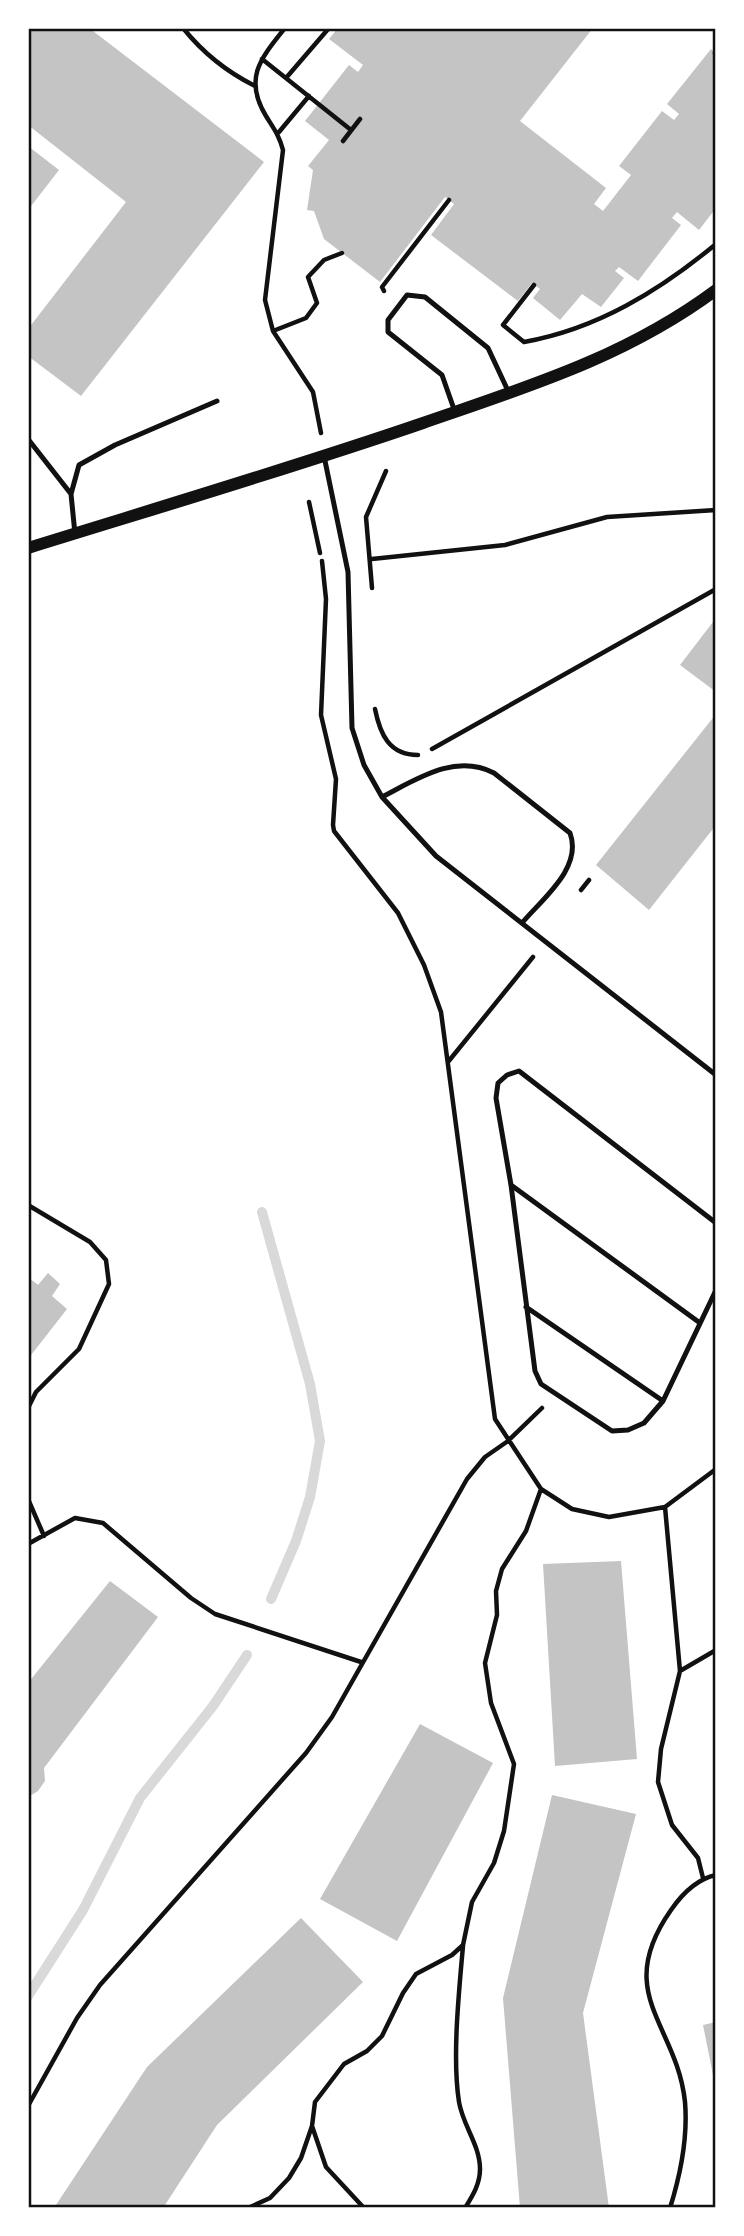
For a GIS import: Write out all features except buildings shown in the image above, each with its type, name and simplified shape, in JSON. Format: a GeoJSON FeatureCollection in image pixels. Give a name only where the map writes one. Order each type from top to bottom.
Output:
{"type":"FeatureCollection","features":[{"type":"Feature","properties":{"kind":"street"},"geometry":{"type":"LineString","coordinates":[[28,548],[324,456],[570,373],[627,346],[716,290]]}},
{"type":"Feature","properties":{"kind":"lane"},"geometry":{"type":"LineString","coordinates":[[455,412],[442,375],[388,332],[388,320],[407,295],[425,298],[488,348],[509,393]]}},
{"type":"Feature","properties":{"kind":"lane"},"geometry":{"type":"LineString","coordinates":[[75,534],[71,494],[79,465],[115,445],[216,401]]}},
{"type":"Feature","properties":{"kind":"lane"},"geometry":{"type":"LineString","coordinates":[[28,439],[71,494]]}},
{"type":"Feature","properties":{"kind":"lane"},"geometry":{"type":"LineString","coordinates":[[324,456],[348,572],[352,727],[364,765],[382,797],[436,856],[716,1075]]}},
{"type":"Feature","properties":{"kind":"lane"},"geometry":{"type":"LineString","coordinates":[[382,797],[430,772],[468,763],[494,773],[570,833],[574,854],[569,867],[522,923]]}},
{"type":"Feature","properties":{"kind":"lane"},"geometry":{"type":"LineString","coordinates":[[716,1223],[519,1072],[507,1075],[498,1083],[496,1098],[512,1185],[535,1371],[541,1384],[612,1431],[628,1430],[644,1423],[663,1401],[716,1290]]}},
{"type":"Feature","properties":{"kind":"lane"},"geometry":{"type":"LineString","coordinates":[[512,1185],[700,1323]]}},
{"type":"Feature","properties":{"kind":"lane"},"geometry":{"type":"LineString","coordinates":[[526,1307],[663,1401]]}},
{"type":"Feature","properties":{"kind":"path"},"geometry":{"type":"LineString","coordinates":[[183,28],[199,48],[230,73],[255,86]]}},
{"type":"Feature","properties":{"kind":"path"},"geometry":{"type":"LineString","coordinates":[[285,28],[261,59],[255,86],[266,116],[279,132],[283,150],[265,300],[273,331],[313,392],[319,416]]}},
{"type":"Feature","properties":{"kind":"path"},"geometry":{"type":"LineString","coordinates":[[286,78],[329,28]]}},
{"type":"Feature","properties":{"kind":"path"},"geometry":{"type":"LineString","coordinates":[[261,59],[351,130]]}},
{"type":"Feature","properties":{"kind":"path"},"geometry":{"type":"LineString","coordinates":[[279,132],[309,96]]}},
{"type":"Feature","properties":{"kind":"path"},"geometry":{"type":"LineString","coordinates":[[343,141],[360,118]]}},
{"type":"Feature","properties":{"kind":"path"},"geometry":{"type":"LineString","coordinates":[[394,311],[382,287],[449,200]]}},
{"type":"Feature","properties":{"kind":"path"},"geometry":{"type":"LineString","coordinates":[[534,285],[503,325],[524,342],[550,338],[613,316],[716,244]]}},
{"type":"Feature","properties":{"kind":"path"},"geometry":{"type":"LineString","coordinates":[[273,331],[306,318],[317,303],[308,277],[324,260],[342,253]]}},
{"type":"Feature","properties":{"kind":"path"},"geometry":{"type":"LineString","coordinates":[[372,599],[372,559],[366,516],[386,471]]}},
{"type":"Feature","properties":{"kind":"path"},"geometry":{"type":"LineString","coordinates":[[372,559],[505,545],[607,517],[716,510]]}},
{"type":"Feature","properties":{"kind":"path"},"geometry":{"type":"LineString","coordinates":[[374,704],[378,727],[390,747],[405,755],[421,755],[716,589]]}},
{"type":"Feature","properties":{"kind":"path"},"geometry":{"type":"LineString","coordinates":[[575,897],[589,880]]}},
{"type":"Feature","properties":{"kind":"path"},"geometry":{"type":"LineString","coordinates":[[448,1063],[545,941]]}},
{"type":"Feature","properties":{"kind":"path"},"geometry":{"type":"LineString","coordinates":[[28,1205],[90,1242],[106,1260],[109,1284],[79,1349],[36,1392],[28,1408]]}},
{"type":"Feature","properties":{"kind":"path"},"geometry":{"type":"LineString","coordinates":[[28,2106],[77,2018],[100,1985],[306,1753],[332,1717],[467,1479],[485,1457],[537,1415],[553,1392]]}},
{"type":"Feature","properties":{"kind":"path"},"geometry":{"type":"LineString","coordinates":[[665,1507],[716,1469]]}},
{"type":"Feature","properties":{"kind":"path"},"geometry":{"type":"LineString","coordinates":[[465,2208],[477,2188],[480,2170],[478,2152],[459,2101],[458,2002],[463,1945],[472,1902],[494,1863],[504,1832],[514,1764],[491,1703],[485,1663],[497,1615],[496,1591],[502,1569],[526,1531],[541,1489]]}},
{"type":"Feature","properties":{"kind":"path"},"geometry":{"type":"LineString","coordinates":[[28,1499],[44,1536]]}},
{"type":"Feature","properties":{"kind":"path"},"geometry":{"type":"LineString","coordinates":[[28,1544],[75,1518],[103,1523],[191,1598],[215,1614],[361,1662]]}},
{"type":"Feature","properties":{"kind":"path"},"geometry":{"type":"LineString","coordinates":[[680,1671],[716,1650]]}},
{"type":"Feature","properties":{"kind":"path"},"geometry":{"type":"LineString","coordinates":[[670,2208],[683,2154],[685,2099],[677,2068],[651,2012],[645,1983],[648,1960],[657,1929],[678,1900],[703,1878],[716,1875]]}},
{"type":"Feature","properties":{"kind":"path"},"geometry":{"type":"LineString","coordinates":[[248,2208],[270,2198],[289,2178],[302,2158],[316,2102],[344,2064],[367,2051],[382,2036],[403,1993],[416,1974],[453,1955],[463,1945]]}},
{"type":"Feature","properties":{"kind":"path"},"geometry":{"type":"LineString","coordinates":[[312,2126],[326,2167],[365,2208]]}},
{"type":"Feature","properties":{"kind":"waterway"},"geometry":{"type":"LineString","coordinates":[[262,1212],[310,1384],[320,1441],[310,1497],[296,1541],[271,1599]]}},
{"type":"Feature","properties":{"kind":"waterway"},"geometry":{"type":"LineString","coordinates":[[28,1996],[83,1910],[140,1798],[213,1706],[247,1655]]}}]}
